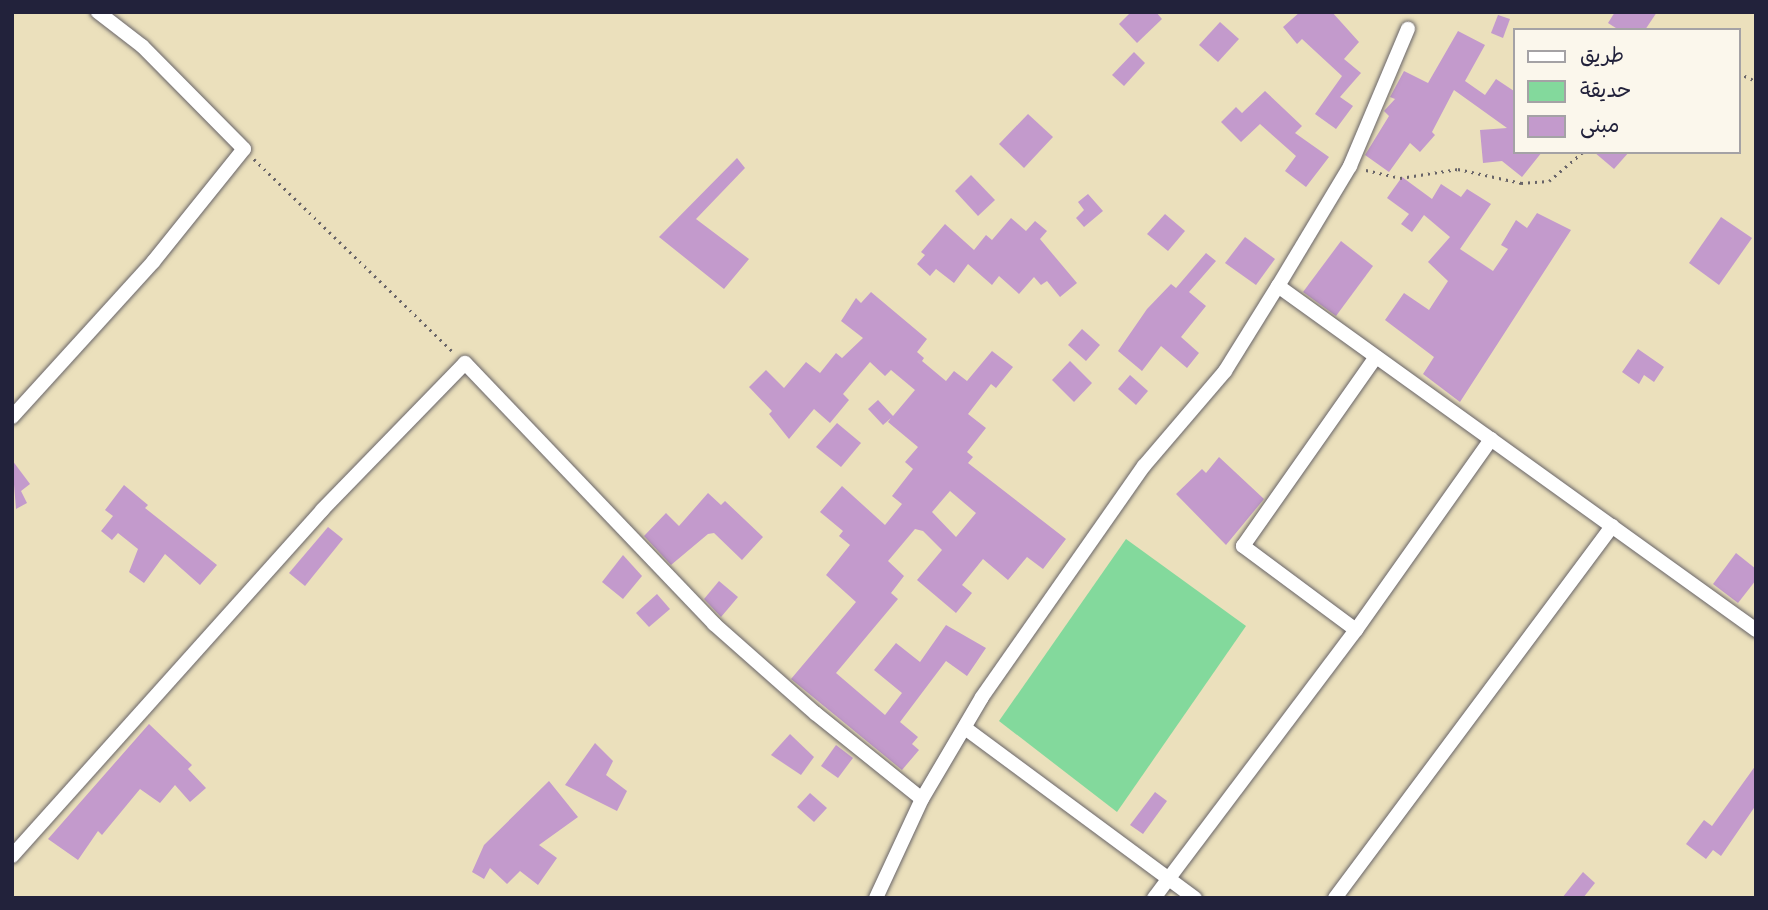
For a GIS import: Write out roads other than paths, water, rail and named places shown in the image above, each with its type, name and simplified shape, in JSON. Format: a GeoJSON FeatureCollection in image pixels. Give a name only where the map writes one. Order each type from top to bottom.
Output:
{"type":"FeatureCollection","features":[{"type":"Feature","properties":{"kind":"street"},"geometry":{"type":"LineString","coordinates":[[12,417],[153,262],[244,149],[142,46],[98,12]]}},
{"type":"Feature","properties":{"kind":"street"},"geometry":{"type":"LineString","coordinates":[[876,898],[922,799],[982,697],[1144,466],[1225,372],[1278,286],[1350,166],[1408,29]]}},
{"type":"Feature","properties":{"kind":"street"},"geometry":{"type":"LineString","coordinates":[[1278,286],[1756,630]]}},
{"type":"Feature","properties":{"kind":"street"},"geometry":{"type":"LineString","coordinates":[[1356,630],[1243,546],[1376,357]]}},
{"type":"Feature","properties":{"kind":"street"},"geometry":{"type":"LineString","coordinates":[[12,856],[322,510],[465,363],[714,624],[815,713],[922,799]]}},
{"type":"Feature","properties":{"kind":"street"},"geometry":{"type":"LineString","coordinates":[[1154,898],[1356,630],[1491,439]]}},
{"type":"Feature","properties":{"kind":"street"},"geometry":{"type":"LineString","coordinates":[[1335,898],[1612,526]]}},
{"type":"Feature","properties":{"kind":"street"},"geometry":{"type":"LineString","coordinates":[[965,728],[1195,898]]}}]}
